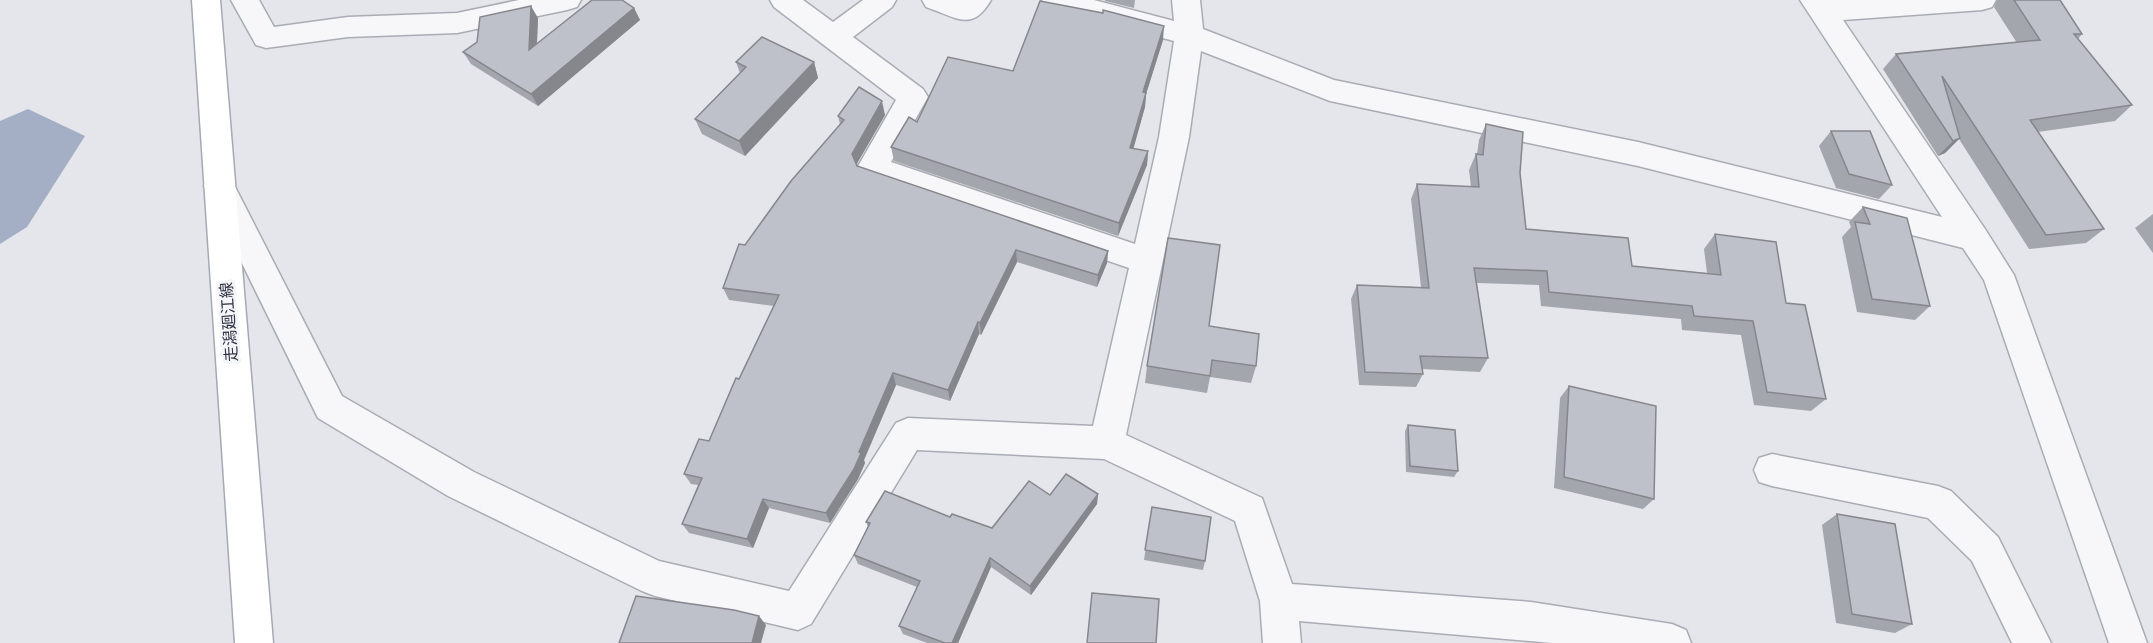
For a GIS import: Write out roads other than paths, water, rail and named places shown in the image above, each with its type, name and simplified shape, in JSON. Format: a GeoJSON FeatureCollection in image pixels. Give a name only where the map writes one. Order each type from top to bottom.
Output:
{"type":"FeatureCollection","features":[{"type":"Feature","properties":{"kind":"main road","name":"走潟廻江線"},"geometry":{"type":"LineString","coordinates":[[206,0],[254,643]]}},
{"type":"Feature","properties":{"kind":"street"},"geometry":{"type":"LineString","coordinates":[[245,0],[266,38],[348,27],[457,23],[567,0]]}},
{"type":"Feature","properties":{"kind":"street"},"geometry":{"type":"LineString","coordinates":[[784,0],[913,97],[872,168],[1147,261]]}},
{"type":"Feature","properties":{"kind":"street"},"geometry":{"type":"LineString","coordinates":[[833,37],[882,0]]}},
{"type":"Feature","properties":{"kind":"street"},"geometry":{"type":"LineString","coordinates":[[936,0],[968,11],[977,0]]}},
{"type":"Feature","properties":{"kind":"street"},"geometry":{"type":"LineString","coordinates":[[1056,0],[1189,35],[1330,90],[1638,154],[1974,238]]}},
{"type":"Feature","properties":{"kind":"street"},"geometry":{"type":"LineString","coordinates":[[1107,443],[1174,137],[1189,35],[1186,0]]}},
{"type":"Feature","properties":{"kind":"street"},"geometry":{"type":"LineString","coordinates":[[1818,6],[1982,0]]}},
{"type":"Feature","properties":{"kind":"street"},"geometry":{"type":"LineString","coordinates":[[1818,6],[1998,275],[2128,643]]}},
{"type":"Feature","properties":{"kind":"street"},"geometry":{"type":"LineString","coordinates":[[219,186],[330,406],[461,484],[655,578],[798,611],[908,434],[1107,443],[1249,510],[1280,601],[1282,643]]}},
{"type":"Feature","properties":{"kind":"street"},"geometry":{"type":"LineString","coordinates":[[1772,470],[1938,503],[1985,549],[2032,643]]}},
{"type":"Feature","properties":{"kind":"street"},"geometry":{"type":"LineString","coordinates":[[1280,601],[1531,632],[1672,643]]}},
{"type":"Feature","properties":{"kind":"water"},"geometry":{"type":"Polygon","coordinates":[[[28,109],[85,136],[27,227],[0,244],[0,121],[28,109]]]}}]}
